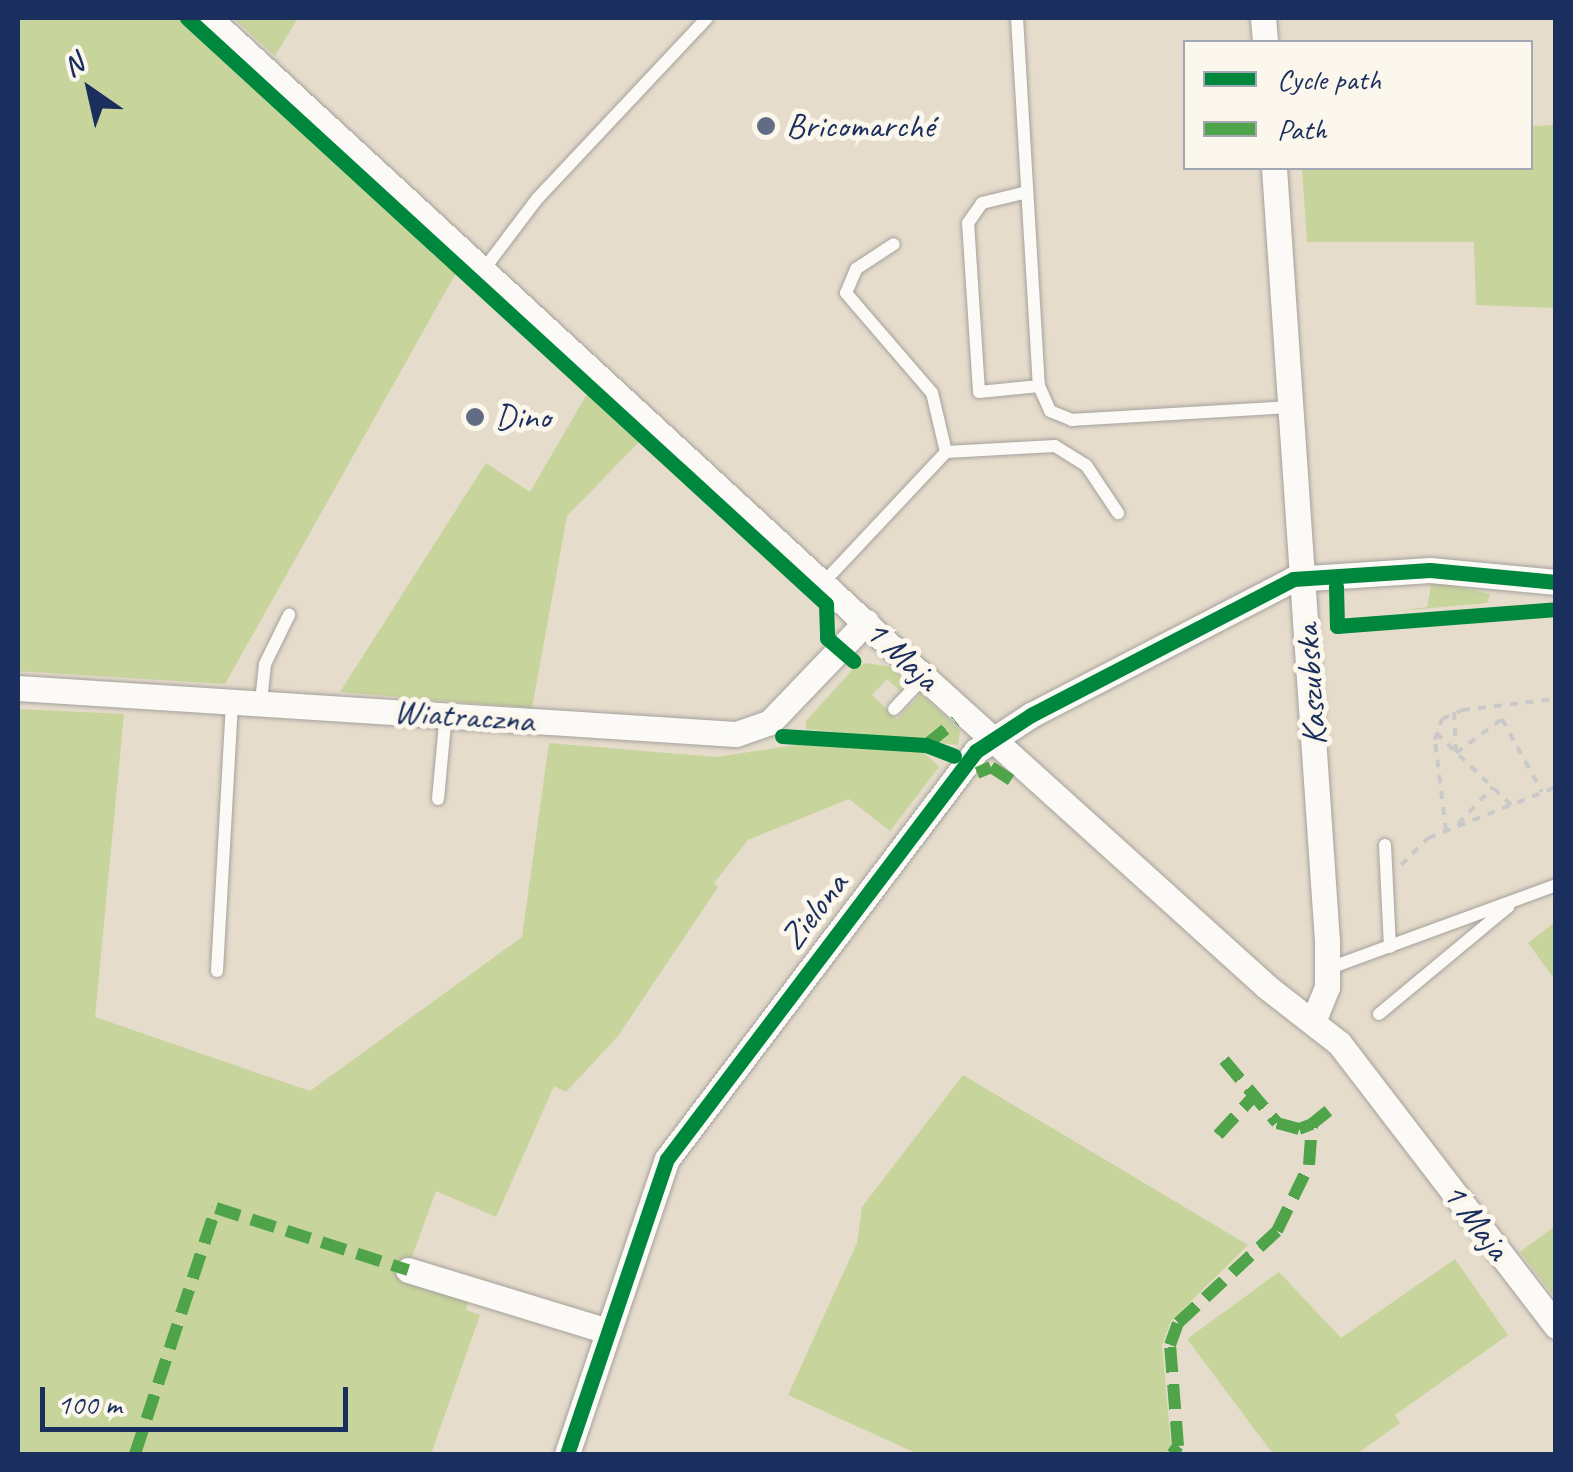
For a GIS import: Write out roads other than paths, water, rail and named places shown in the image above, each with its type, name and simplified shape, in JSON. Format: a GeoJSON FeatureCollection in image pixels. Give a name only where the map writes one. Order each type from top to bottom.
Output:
{"type":"FeatureCollection","features":[{"type":"Feature","properties":{"kind":"street","name":"1 Maja"},"geometry":{"type":"LineString","coordinates":[[209,18],[924,678],[1352,1058],[1556,1326]]}},
{"type":"Feature","properties":{"kind":"street","name":"Kaszubska"},"geometry":{"type":"LineString","coordinates":[[1274,170],[1328,969],[1313,1021]]}},
{"type":"Feature","properties":{"kind":"street"},"geometry":{"type":"LineString","coordinates":[[1304,576],[1430,570],[1556,582]]}},
{"type":"Feature","properties":{"kind":"street","name":"Zielona"},"geometry":{"type":"LineString","coordinates":[[568,1454],[652,1191],[684,1131],[964,764],[993,738],[1304,576]]}},
{"type":"Feature","properties":{"kind":"street","name":"Wiatraczna"},"geometry":{"type":"LineString","coordinates":[[18,688],[710,734],[752,730],[792,703],[866,622]]}},
{"type":"Feature","properties":{"kind":"street"},"geometry":{"type":"LineString","coordinates":[[408,1270],[607,1331]]}},
{"type":"Feature","properties":{"kind":"lane"},"geometry":{"type":"LineString","coordinates":[[484,269],[537,198],[707,18]]}},
{"type":"Feature","properties":{"kind":"lane"},"geometry":{"type":"LineString","coordinates":[[1017,18],[1039,386],[1050,412],[1072,420],[1290,407]]}},
{"type":"Feature","properties":{"kind":"lane"},"geometry":{"type":"LineString","coordinates":[[1028,192],[982,203],[966,235],[978,392],[1039,386]]}},
{"type":"Feature","properties":{"kind":"lane"},"geometry":{"type":"LineString","coordinates":[[894,244],[856,269],[846,293],[932,393],[946,452]]}},
{"type":"Feature","properties":{"kind":"lane"},"geometry":{"type":"LineString","coordinates":[[823,583],[946,452],[1054,446],[1086,465],[1118,513]]}},
{"type":"Feature","properties":{"kind":"lane"},"geometry":{"type":"LineString","coordinates":[[261,702],[265,664],[289,615]]}},
{"type":"Feature","properties":{"kind":"lane"},"geometry":{"type":"LineString","coordinates":[[894,709],[924,678]]}},
{"type":"Feature","properties":{"kind":"lane"},"geometry":{"type":"LineString","coordinates":[[217,971],[232,700]]}},
{"type":"Feature","properties":{"kind":"lane"},"geometry":{"type":"LineString","coordinates":[[438,799],[446,714]]}},
{"type":"Feature","properties":{"kind":"lane"},"geometry":{"type":"LineString","coordinates":[[1384,845],[1390,947]]}},
{"type":"Feature","properties":{"kind":"lane"},"geometry":{"type":"LineString","coordinates":[[1328,969],[1556,885]]}},
{"type":"Feature","properties":{"kind":"lane"},"geometry":{"type":"LineString","coordinates":[[1379,1014],[1516,901]]}},
{"type":"Feature","properties":{"kind":"lane"},"geometry":{"type":"LineString","coordinates":[[1438,930],[1452,937],[1457,952]]}},
{"type":"Feature","properties":{"kind":"place","name":"Bricomarché"},"geometry":{"type":"Point","coordinates":[766,126]}},
{"type":"Feature","properties":{"kind":"place","name":"Dino"},"geometry":{"type":"Point","coordinates":[475,417]}}]}
